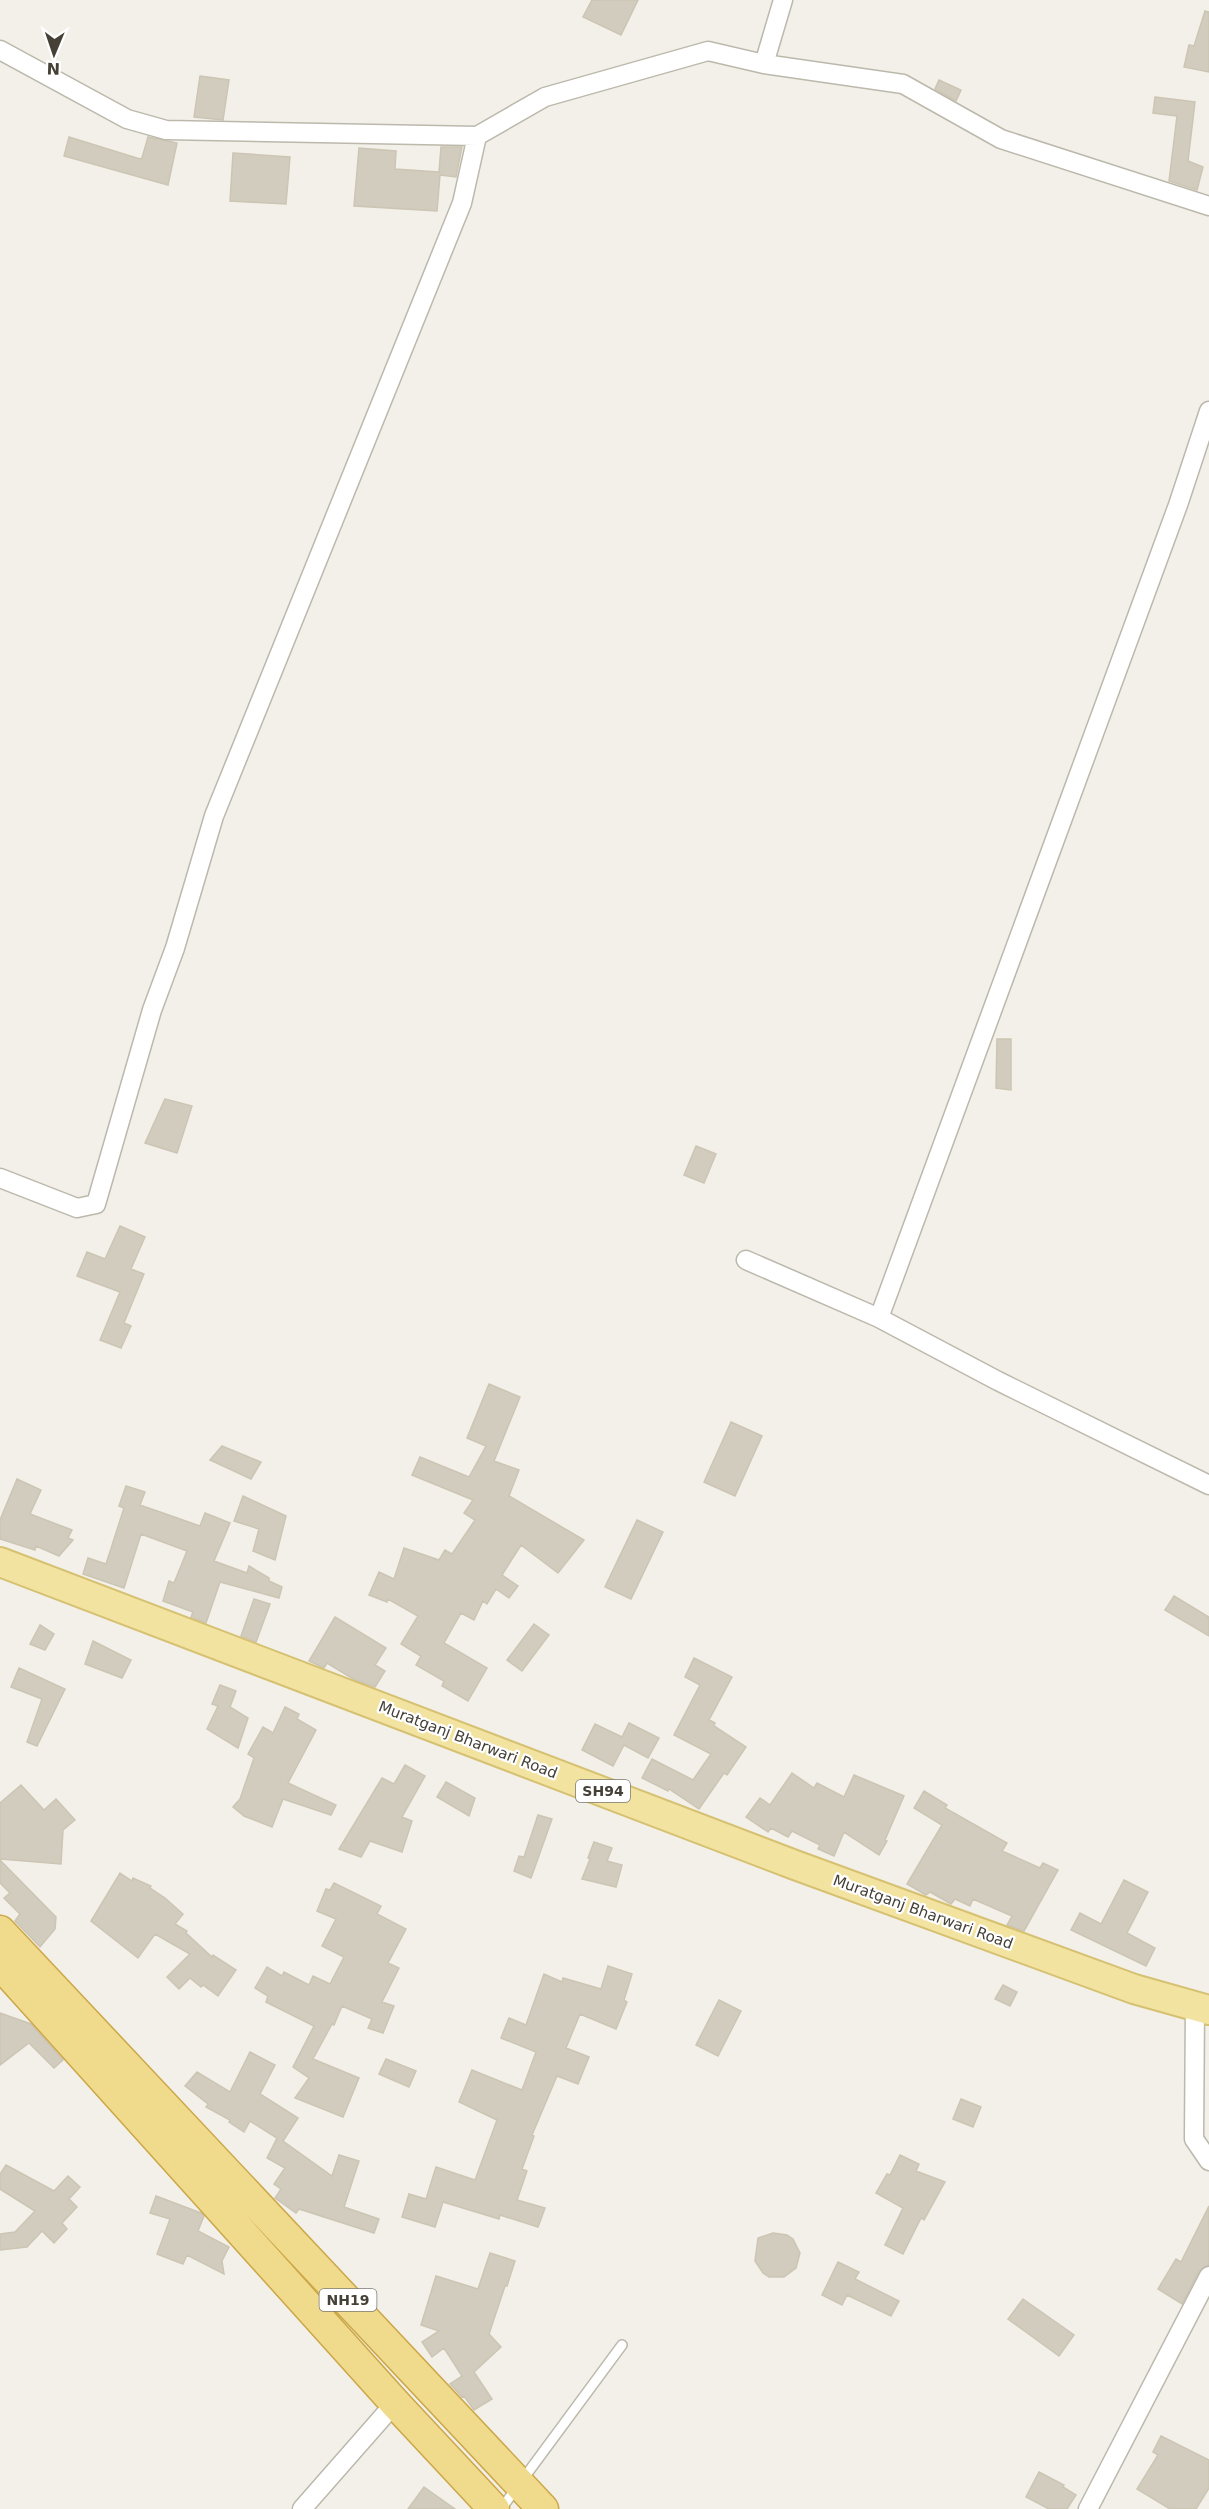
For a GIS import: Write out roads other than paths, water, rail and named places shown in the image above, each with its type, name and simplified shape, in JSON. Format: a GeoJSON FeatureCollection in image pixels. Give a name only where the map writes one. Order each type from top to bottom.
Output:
{"type":"FeatureCollection","features":[{"type":"Feature","properties":{"kind":"highway","name":"NH19"},"geometry":{"type":"LineString","coordinates":[[0,1931],[7,1966],[396,2403],[494,2509]]}},
{"type":"Feature","properties":{"kind":"highway","name":"NH19"},"geometry":{"type":"LineString","coordinates":[[7,1966],[543,2509]]}},
{"type":"Feature","properties":{"kind":"main road","name":"Muratganj Bharwari Road"},"geometry":{"type":"LineString","coordinates":[[0,1562],[795,1865],[1134,1989],[1202,2008]]}},
{"type":"Feature","properties":{"kind":"street"},"geometry":{"type":"LineString","coordinates":[[764,64],[783,0]]}},
{"type":"Feature","properties":{"kind":"street"},"geometry":{"type":"LineString","coordinates":[[0,50],[127,119],[166,130],[477,136],[544,98],[708,51],[764,64],[903,84],[1001,140],[1209,206]]}},
{"type":"Feature","properties":{"kind":"street"},"geometry":{"type":"LineString","coordinates":[[0,1178],[77,1208],[96,1204],[152,1010],[175,948],[214,816],[462,203],[477,136]]}},
{"type":"Feature","properties":{"kind":"street"},"geometry":{"type":"LineString","coordinates":[[879,1318],[1170,527],[1209,411]]}},
{"type":"Feature","properties":{"kind":"street"},"geometry":{"type":"LineString","coordinates":[[746,1260],[879,1318],[998,1381],[1209,1485]]}},
{"type":"Feature","properties":{"kind":"street"},"geometry":{"type":"LineString","coordinates":[[1202,2008],[1194,2139],[1209,2161]]}},
{"type":"Feature","properties":{"kind":"street"},"geometry":{"type":"LineString","coordinates":[[1088,2509],[1209,2276]]}},
{"type":"Feature","properties":{"kind":"street"},"geometry":{"type":"LineString","coordinates":[[302,2509],[396,2403]]}},
{"type":"Feature","properties":{"kind":"lane"},"geometry":{"type":"LineString","coordinates":[[501,2509],[622,2345]]}}]}
